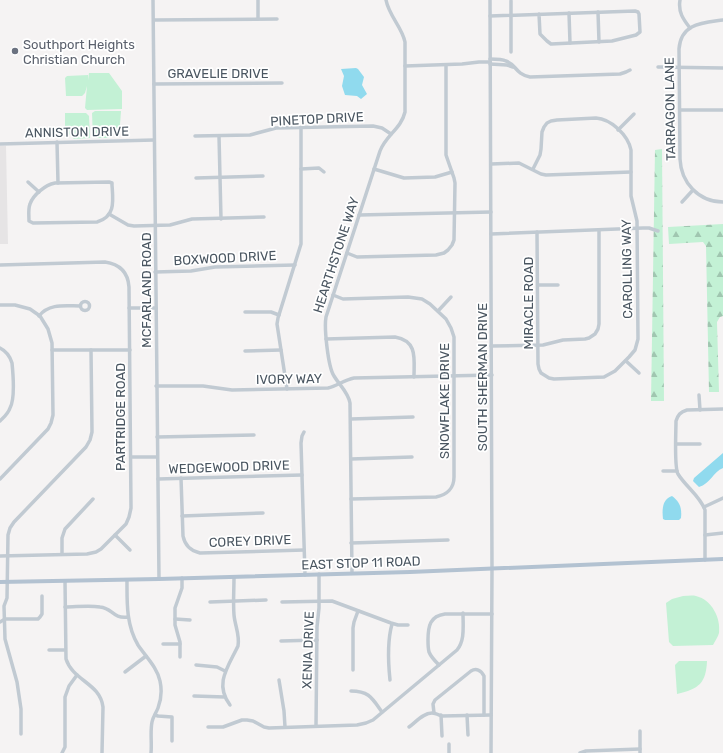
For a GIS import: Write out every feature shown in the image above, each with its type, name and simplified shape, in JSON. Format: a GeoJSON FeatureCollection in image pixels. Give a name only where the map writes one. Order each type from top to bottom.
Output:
{"type":"FeatureCollection","features":[{"type":"Feature","properties":{"kind":"main road","name":"EAST STOP 11 ROAD"},"geometry":{"type":"LineString","coordinates":[[0,582],[305,575],[723,559]]}},
{"type":"Feature","properties":{"kind":"street","name":"MCFARLAND ROAD"},"geometry":{"type":"LineString","coordinates":[[153,0],[159,579]]}},
{"type":"Feature","properties":{"kind":"street"},"geometry":{"type":"LineString","coordinates":[[258,0],[258,19]]}},
{"type":"Feature","properties":{"kind":"street","name":"HEARTHSTONE WAY"},"geometry":{"type":"LineString","coordinates":[[352,573],[350,403],[346,392],[331,370],[325,328],[333,295],[382,145],[401,123],[405,112],[404,40],[389,11],[386,0]]}},
{"type":"Feature","properties":{"kind":"street","name":"SOUTH SHERMAN DRIVE"},"geometry":{"type":"LineString","coordinates":[[490,0],[492,375],[491,753]]}},
{"type":"Feature","properties":{"kind":"street"},"geometry":{"type":"LineString","coordinates":[[680,0],[681,15],[690,28],[700,24],[723,20]]}},
{"type":"Feature","properties":{"kind":"street"},"geometry":{"type":"LineString","coordinates":[[511,1],[511,52]]}},
{"type":"Feature","properties":{"kind":"street"},"geometry":{"type":"LineString","coordinates":[[490,16],[539,14],[636,11],[639,15],[640,32],[638,34],[614,41],[551,44],[540,33],[539,14]]}},
{"type":"Feature","properties":{"kind":"street"},"geometry":{"type":"LineString","coordinates":[[598,12],[599,42]]}},
{"type":"Feature","properties":{"kind":"street"},"geometry":{"type":"LineString","coordinates":[[569,13],[570,43]]}},
{"type":"Feature","properties":{"kind":"street"},"geometry":{"type":"LineString","coordinates":[[154,20],[277,19]]}},
{"type":"Feature","properties":{"kind":"street","name":"TARRAGON LANE"},"geometry":{"type":"LineString","coordinates":[[690,28],[683,35],[680,42],[680,167],[685,180],[693,190]]}},
{"type":"Feature","properties":{"kind":"street"},"geometry":{"type":"LineString","coordinates":[[405,66],[507,61],[522,74],[530,77],[620,74],[630,70]]}},
{"type":"Feature","properties":{"kind":"street"},"geometry":{"type":"LineString","coordinates":[[347,253],[357,257],[436,255],[444,253],[450,249],[455,238],[455,183],[446,154],[446,65]]}},
{"type":"Feature","properties":{"kind":"street"},"geometry":{"type":"LineString","coordinates":[[658,67],[723,68]]}},
{"type":"Feature","properties":{"kind":"street","name":"GRAVELIE DRIVE"},"geometry":{"type":"LineString","coordinates":[[154,84],[282,83]]}},
{"type":"Feature","properties":{"kind":"street"},"geometry":{"type":"LineString","coordinates":[[680,110],[723,110]]}},
{"type":"Feature","properties":{"kind":"street"},"geometry":{"type":"LineString","coordinates":[[533,170],[541,151],[542,131],[550,121],[599,118],[611,123],[618,130],[634,114]]}},
{"type":"Feature","properties":{"kind":"street","name":"PINETOP DRIVE"},"geometry":{"type":"LineString","coordinates":[[195,136],[250,135],[276,128],[374,126],[382,128],[391,134]]}},
{"type":"Feature","properties":{"kind":"street"},"geometry":{"type":"LineString","coordinates":[[287,389],[277,327],[279,315],[300,249],[301,128]]}},
{"type":"Feature","properties":{"kind":"street","name":"CAROLLING WAY"},"geometry":{"type":"LineString","coordinates":[[618,130],[627,139],[630,145],[631,197],[637,216],[638,228],[638,340],[634,351],[626,361]]}},
{"type":"Feature","properties":{"kind":"street"},"geometry":{"type":"LineString","coordinates":[[219,136],[221,219]]}},
{"type":"Feature","properties":{"kind":"street","name":"ANNISTON DRIVE"},"geometry":{"type":"LineString","coordinates":[[0,144],[154,140]]}},
{"type":"Feature","properties":{"kind":"street"},"geometry":{"type":"LineString","coordinates":[[57,142],[58,183]]}},
{"type":"Feature","properties":{"kind":"street"},"geometry":{"type":"LineString","coordinates":[[491,164],[517,162],[546,175],[631,172]]}},
{"type":"Feature","properties":{"kind":"street"},"geometry":{"type":"LineString","coordinates":[[301,169],[320,168],[324,172]]}},
{"type":"Feature","properties":{"kind":"street"},"geometry":{"type":"LineString","coordinates":[[374,169],[404,178],[434,177],[452,172]]}},
{"type":"Feature","properties":{"kind":"street"},"geometry":{"type":"LineString","coordinates":[[196,178],[263,176]]}},
{"type":"Feature","properties":{"kind":"street"},"geometry":{"type":"LineString","coordinates":[[28,182],[39,192]]}},
{"type":"Feature","properties":{"kind":"street"},"geometry":{"type":"LineString","coordinates":[[58,183],[111,183],[112,203],[109,214],[103,220],[97,222],[30,222],[29,206],[32,200],[47,185],[58,183]]}},
{"type":"Feature","properties":{"kind":"street"},"geometry":{"type":"LineString","coordinates":[[682,202],[693,190],[699,195],[714,202],[723,202]]}},
{"type":"Feature","properties":{"kind":"street"},"geometry":{"type":"LineString","coordinates":[[359,215],[491,212]]}},
{"type":"Feature","properties":{"kind":"street"},"geometry":{"type":"LineString","coordinates":[[109,214],[132,226],[170,225],[192,219],[264,217]]}},
{"type":"Feature","properties":{"kind":"street"},"geometry":{"type":"LineString","coordinates":[[491,234],[638,228],[658,230]]}},
{"type":"Feature","properties":{"kind":"street"},"geometry":{"type":"LineString","coordinates":[[491,346],[538,346],[563,340],[585,339],[597,331],[599,325],[599,230]]}},
{"type":"Feature","properties":{"kind":"street","name":"MIRACLE ROAD"},"geometry":{"type":"LineString","coordinates":[[538,232],[539,370],[546,377],[553,379],[604,377],[615,371],[626,361]]}},
{"type":"Feature","properties":{"kind":"street","name":"PARTRIDGE ROAD"},"geometry":{"type":"LineString","coordinates":[[0,264],[105,262],[116,265],[122,269],[126,274],[129,283],[131,514],[126,524],[101,549],[96,552],[87,554],[62,554]]}},
{"type":"Feature","properties":{"kind":"street","name":"BOXWOOD DRIVE"},"geometry":{"type":"LineString","coordinates":[[155,272],[192,271],[215,267],[295,265]]}},
{"type":"Feature","properties":{"kind":"street"},"geometry":{"type":"LineString","coordinates":[[538,285],[558,285]]}},
{"type":"Feature","properties":{"kind":"street","name":"SNOWFLAKE DRIVE"},"geometry":{"type":"LineString","coordinates":[[333,295],[344,298],[414,297],[422,299],[428,302],[448,322],[453,332],[454,340],[454,477],[452,487],[445,494],[436,497],[351,499]]}},
{"type":"Feature","properties":{"kind":"street"},"geometry":{"type":"LineString","coordinates":[[438,311],[452,297]]}},
{"type":"Feature","properties":{"kind":"street"},"geometry":{"type":"LineString","coordinates":[[0,305],[13,305],[32,311],[39,316],[50,332],[52,340],[53,415],[52,423],[46,431],[0,479]]}},
{"type":"Feature","properties":{"kind":"street"},"geometry":{"type":"LineString","coordinates":[[39,316],[45,310],[53,306],[80,306]]}},
{"type":"Feature","properties":{"kind":"street"},"geometry":{"type":"LineString","coordinates":[[130,308],[156,308]]}},
{"type":"Feature","properties":{"kind":"street"},"geometry":{"type":"LineString","coordinates":[[245,312],[270,312],[279,315]]}},
{"type":"Feature","properties":{"kind":"street"},"geometry":{"type":"LineString","coordinates":[[326,339],[394,337],[405,340],[413,350],[414,377]]}},
{"type":"Feature","properties":{"kind":"street"},"geometry":{"type":"LineString","coordinates":[[0,348],[7,353],[12,361],[13,397],[10,409],[0,421]]}},
{"type":"Feature","properties":{"kind":"street"},"geometry":{"type":"LineString","coordinates":[[52,350],[130,350]]}},
{"type":"Feature","properties":{"kind":"street"},"geometry":{"type":"LineString","coordinates":[[21,734],[21,712],[18,686],[6,641],[4,605],[7,598],[8,582],[8,537],[13,524],[86,447],[90,440],[92,432],[91,350]]}},
{"type":"Feature","properties":{"kind":"street"},"geometry":{"type":"LineString","coordinates":[[245,351],[281,350]]}},
{"type":"Feature","properties":{"kind":"street"},"geometry":{"type":"LineString","coordinates":[[626,361],[638,373]]}},
{"type":"Feature","properties":{"kind":"street","name":"IVORY WAY"},"geometry":{"type":"LineString","coordinates":[[156,386],[203,386],[232,390],[329,388],[354,378],[492,375]]}},
{"type":"Feature","properties":{"kind":"street"},"geometry":{"type":"LineString","coordinates":[[699,395],[700,410]]}},
{"type":"Feature","properties":{"kind":"street"},"geometry":{"type":"LineString","coordinates":[[705,560],[706,535],[704,507],[677,471],[676,421],[678,415],[682,411],[723,409]]}},
{"type":"Feature","properties":{"kind":"street"},"geometry":{"type":"LineString","coordinates":[[350,419],[413,417]]}},
{"type":"Feature","properties":{"kind":"street"},"geometry":{"type":"LineString","coordinates":[[304,432],[301,441],[305,575]]}},
{"type":"Feature","properties":{"kind":"street"},"geometry":{"type":"LineString","coordinates":[[157,437],[254,435]]}},
{"type":"Feature","properties":{"kind":"street"},"geometry":{"type":"LineString","coordinates":[[676,444],[700,444]]}},
{"type":"Feature","properties":{"kind":"street","name":"WEDGEWOOD DRIVE"},"geometry":{"type":"LineString","coordinates":[[131,457],[157,457]]}},
{"type":"Feature","properties":{"kind":"street"},"geometry":{"type":"LineString","coordinates":[[351,459],[412,457]]}},
{"type":"Feature","properties":{"kind":"street"},"geometry":{"type":"LineString","coordinates":[[663,471],[677,471]]}},
{"type":"Feature","properties":{"kind":"street","name":"WEDGEWOOD DRIVE"},"geometry":{"type":"LineString","coordinates":[[158,479],[302,475]]}},
{"type":"Feature","properties":{"kind":"street"},"geometry":{"type":"LineString","coordinates":[[181,478],[182,516],[263,513]]}},
{"type":"Feature","properties":{"kind":"street"},"geometry":{"type":"LineString","coordinates":[[704,507],[723,498]]}},
{"type":"Feature","properties":{"kind":"street"},"geometry":{"type":"LineString","coordinates":[[0,556],[62,554],[62,538],[64,530],[93,499]]}},
{"type":"Feature","properties":{"kind":"street","name":"COREY DRIVE"},"geometry":{"type":"LineString","coordinates":[[182,516],[184,542],[189,548],[200,553],[304,550]]}},
{"type":"Feature","properties":{"kind":"street"},"geometry":{"type":"LineString","coordinates":[[706,535],[723,533]]}},
{"type":"Feature","properties":{"kind":"street"},"geometry":{"type":"LineString","coordinates":[[115,535],[130,550]]}},
{"type":"Feature","properties":{"kind":"street"},"geometry":{"type":"LineString","coordinates":[[351,543],[448,540]]}},
{"type":"Feature","properties":{"kind":"street","name":"XENIA DRIVE"},"geometry":{"type":"LineString","coordinates":[[316,726],[317,627],[319,613],[320,574]]}},
{"type":"Feature","properties":{"kind":"street"},"geometry":{"type":"LineString","coordinates":[[230,706],[225,697],[222,684],[223,677],[238,646],[238,633],[234,618],[234,577]]}},
{"type":"Feature","properties":{"kind":"street"},"geometry":{"type":"LineString","coordinates":[[180,657],[180,644],[175,625],[175,608],[182,588],[182,578]]}},
{"type":"Feature","properties":{"kind":"street"},"geometry":{"type":"LineString","coordinates":[[127,580],[128,617],[134,636],[138,645],[157,670],[161,683],[160,700],[152,724],[152,753]]}},
{"type":"Feature","properties":{"kind":"street"},"geometry":{"type":"LineString","coordinates":[[65,581],[65,650],[67,664],[70,669],[96,690],[102,700],[102,753]]}},
{"type":"Feature","properties":{"kind":"street"},"geometry":{"type":"LineString","coordinates":[[0,622],[5,619],[40,618],[42,614],[42,596]]}},
{"type":"Feature","properties":{"kind":"street"},"geometry":{"type":"LineString","coordinates":[[210,602],[266,600]]}},
{"type":"Feature","properties":{"kind":"street"},"geometry":{"type":"LineString","coordinates":[[282,602],[319,600],[332,601],[392,624],[408,625]]}},
{"type":"Feature","properties":{"kind":"street"},"geometry":{"type":"LineString","coordinates":[[65,607],[100,607],[118,617],[128,617]]}},
{"type":"Feature","properties":{"kind":"street"},"geometry":{"type":"LineString","coordinates":[[353,670],[353,627],[358,611]]}},
{"type":"Feature","properties":{"kind":"street"},"geometry":{"type":"LineString","coordinates":[[439,665],[428,650],[428,633],[430,623],[433,619],[438,615],[445,614],[492,614]]}},
{"type":"Feature","properties":{"kind":"street"},"geometry":{"type":"LineString","coordinates":[[208,728],[223,727],[246,720],[253,721],[269,728],[362,725],[373,720],[457,650],[461,644],[463,636],[463,614]]}},
{"type":"Feature","properties":{"kind":"street"},"geometry":{"type":"LineString","coordinates":[[175,619],[190,620]]}},
{"type":"Feature","properties":{"kind":"street"},"geometry":{"type":"LineString","coordinates":[[390,680],[389,642],[392,624]]}},
{"type":"Feature","properties":{"kind":"street"},"geometry":{"type":"LineString","coordinates":[[281,641],[317,640]]}},
{"type":"Feature","properties":{"kind":"street"},"geometry":{"type":"LineString","coordinates":[[163,644],[180,644]]}},
{"type":"Feature","properties":{"kind":"street"},"geometry":{"type":"LineString","coordinates":[[49,650],[65,650]]}},
{"type":"Feature","properties":{"kind":"street"},"geometry":{"type":"LineString","coordinates":[[125,672],[146,656]]}},
{"type":"Feature","properties":{"kind":"street"},"geometry":{"type":"LineString","coordinates":[[196,665],[217,667],[226,671]]}},
{"type":"Feature","properties":{"kind":"street"},"geometry":{"type":"LineString","coordinates":[[434,713],[433,704],[436,699],[471,671],[478,670],[484,676],[484,715]]}},
{"type":"Feature","properties":{"kind":"street"},"geometry":{"type":"LineString","coordinates":[[62,753],[65,747],[66,695],[69,686],[77,675]]}},
{"type":"Feature","properties":{"kind":"street"},"geometry":{"type":"LineString","coordinates":[[279,680],[284,709],[285,727]]}},
{"type":"Feature","properties":{"kind":"street"},"geometry":{"type":"LineString","coordinates":[[351,691],[359,691],[367,694],[382,712]]}},
{"type":"Feature","properties":{"kind":"street"},"geometry":{"type":"LineString","coordinates":[[194,696],[225,697]]}},
{"type":"Feature","properties":{"kind":"street"},"geometry":{"type":"LineString","coordinates":[[409,728],[426,714],[491,715]]}},
{"type":"Feature","properties":{"kind":"street"},"geometry":{"type":"LineString","coordinates":[[155,715],[172,717],[172,741]]}},
{"type":"Feature","properties":{"kind":"street"},"geometry":{"type":"LineString","coordinates":[[441,715],[442,736]]}},
{"type":"Feature","properties":{"kind":"street"},"geometry":{"type":"LineString","coordinates":[[468,715],[468,735]]}},
{"type":"Feature","properties":{"kind":"street"},"geometry":{"type":"LineString","coordinates":[[580,753],[586,751],[640,751],[640,731]]}},
{"type":"Feature","properties":{"kind":"street"},"geometry":{"type":"LineString","coordinates":[[449,744],[450,753]]}},
{"type":"Feature","properties":{"kind":"shaded area"},"geometry":{"type":"Polygon","coordinates":[[[0,146],[6,146],[8,244],[0,244],[0,146]]]}},
{"type":"Feature","properties":{"kind":"green space"},"geometry":{"type":"Polygon","coordinates":[[[89,73],[109,73],[122,91],[122,109],[87,110],[85,108],[87,86],[85,93],[82,96],[66,96],[65,78],[67,76],[88,75],[88,80],[89,73]]]}},
{"type":"Feature","properties":{"kind":"green space"},"geometry":{"type":"Polygon","coordinates":[[[95,111],[121,111],[120,125],[108,138],[93,138],[92,113],[95,111]]]}},
{"type":"Feature","properties":{"kind":"green space"},"geometry":{"type":"Polygon","coordinates":[[[65,113],[86,113],[89,116],[90,138],[74,139],[65,130],[65,113]]]}},
{"type":"Feature","properties":{"kind":"green space"},"geometry":{"type":"Polygon","coordinates":[[[662,149],[664,401],[651,401],[655,150],[662,149]]]}},
{"type":"Feature","properties":{"kind":"green space"},"geometry":{"type":"Polygon","coordinates":[[[723,224],[723,316],[720,317],[717,322],[719,392],[709,392],[706,246],[703,242],[669,244],[668,227],[723,224]]]}},
{"type":"Feature","properties":{"kind":"green space"},"geometry":{"type":"Polygon","coordinates":[[[683,596],[702,598],[707,601],[714,610],[717,616],[719,634],[713,645],[673,646],[669,642],[666,603],[672,599],[683,596]]]}},
{"type":"Feature","properties":{"kind":"green space"},"geometry":{"type":"Polygon","coordinates":[[[679,661],[707,661],[705,675],[700,684],[691,690],[677,694],[675,665],[679,661]]]}},
{"type":"Feature","properties":{"kind":"water"},"geometry":{"type":"Polygon","coordinates":[[[356,68],[364,77],[362,85],[367,94],[361,99],[357,96],[345,95],[342,86],[344,76],[341,69],[356,68]]]}},
{"type":"Feature","properties":{"kind":"water"},"geometry":{"type":"Polygon","coordinates":[[[723,453],[723,468],[706,483],[699,487],[693,481],[694,478],[723,453]]]}},
{"type":"Feature","properties":{"kind":"water"},"geometry":{"type":"Polygon","coordinates":[[[672,496],[680,506],[681,518],[679,520],[665,520],[663,519],[663,505],[669,497],[672,496]]]}},
{"type":"Feature","properties":{"kind":"place","name":"Southport Heights Christian Church"},"geometry":{"type":"Point","coordinates":[15,51]}}]}
